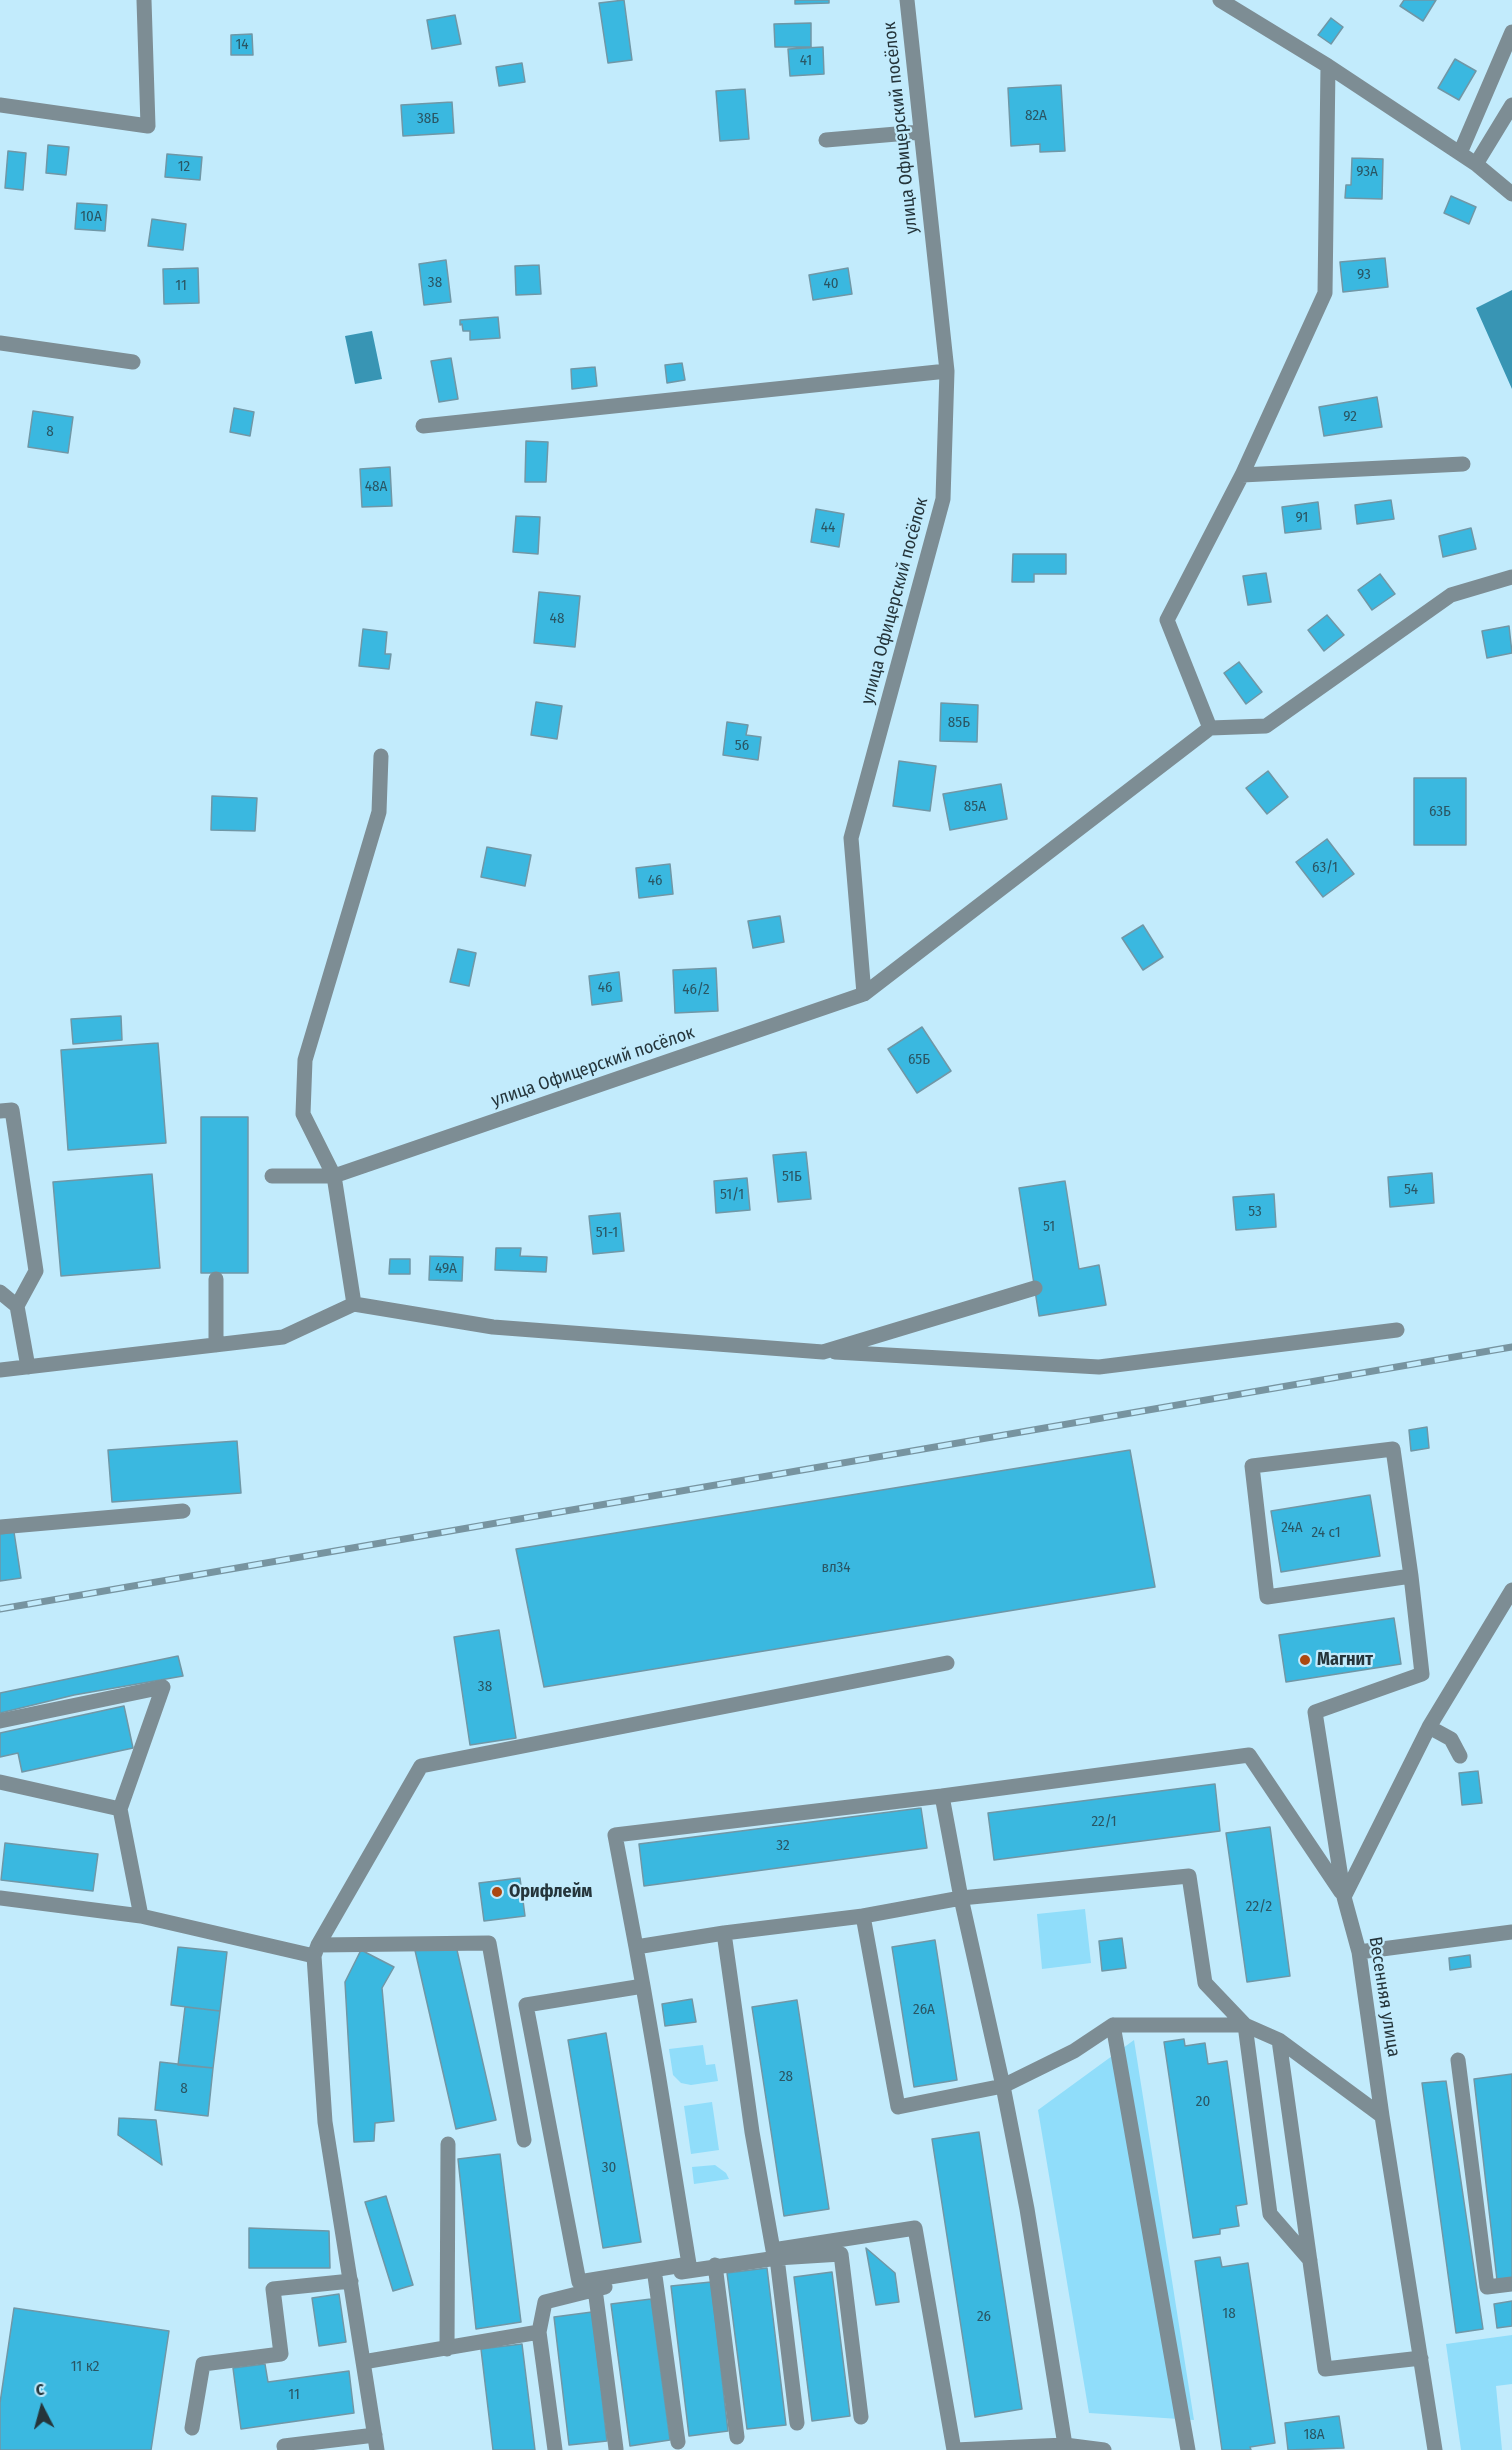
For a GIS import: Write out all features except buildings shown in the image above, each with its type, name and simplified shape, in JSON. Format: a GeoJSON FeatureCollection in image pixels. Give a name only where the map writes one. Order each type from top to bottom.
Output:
{"type":"FeatureCollection","features":[{"type":"Feature","properties":{"kind":"street"},"geometry":{"type":"LineString","coordinates":[[0,105],[148,126],[144,0]]}},
{"type":"Feature","properties":{"kind":"street","name":"улица Офицерский посёлок"},"geometry":{"type":"LineString","coordinates":[[864,994],[851,838],[943,499],[947,371],[907,0]]}},
{"type":"Feature","properties":{"kind":"street"},"geometry":{"type":"LineString","coordinates":[[1220,0],[1328,66],[1460,153],[1512,194]]}},
{"type":"Feature","properties":{"kind":"street"},"geometry":{"type":"LineString","coordinates":[[1460,153],[1512,32]]}},
{"type":"Feature","properties":{"kind":"street"},"geometry":{"type":"LineString","coordinates":[[1328,66],[1325,293],[1242,475],[1167,620],[1210,728],[1266,726],[1451,595],[1512,577]]}},
{"type":"Feature","properties":{"kind":"street"},"geometry":{"type":"LineString","coordinates":[[1476,164],[1512,105]]}},
{"type":"Feature","properties":{"kind":"street"},"geometry":{"type":"LineString","coordinates":[[826,140],[920,132]]}},
{"type":"Feature","properties":{"kind":"street"},"geometry":{"type":"LineString","coordinates":[[0,343],[133,362]]}},
{"type":"Feature","properties":{"kind":"street"},"geometry":{"type":"LineString","coordinates":[[423,426],[947,371]]}},
{"type":"Feature","properties":{"kind":"street"},"geometry":{"type":"LineString","coordinates":[[1242,475],[1462,464]]}},
{"type":"Feature","properties":{"kind":"street","name":"улица Офицерский посёлок"},"geometry":{"type":"LineString","coordinates":[[272,1176],[334,1176],[864,994],[1210,728]]}},
{"type":"Feature","properties":{"kind":"street"},"geometry":{"type":"LineString","coordinates":[[354,1304],[334,1176],[303,1114],[305,1060],[379,812],[381,756]]}},
{"type":"Feature","properties":{"kind":"street"},"geometry":{"type":"LineString","coordinates":[[0,1111],[12,1110],[36,1271],[17,1306],[28,1367]]}},
{"type":"Feature","properties":{"kind":"street"},"geometry":{"type":"LineString","coordinates":[[216,1280],[216,1345]]}},
{"type":"Feature","properties":{"kind":"street"},"geometry":{"type":"LineString","coordinates":[[823,1352],[1035,1288]]}},
{"type":"Feature","properties":{"kind":"street"},"geometry":{"type":"LineString","coordinates":[[0,1292],[17,1306]]}},
{"type":"Feature","properties":{"kind":"street"},"geometry":{"type":"LineString","coordinates":[[0,1370],[283,1337],[354,1304],[493,1326],[823,1352],[1099,1367],[1397,1330]]}},
{"type":"Feature","properties":{"kind":"street"},"geometry":{"type":"LineString","coordinates":[[1344,1897],[1315,1712],[1422,1674],[1411,1576],[1394,1449],[1252,1466],[1267,1597],[1411,1576]]}},
{"type":"Feature","properties":{"kind":"street"},"geometry":{"type":"LineString","coordinates":[[0,1527],[183,1511]]}},
{"type":"Feature","properties":{"kind":"street"},"geometry":{"type":"LineString","coordinates":[[1344,1897],[1429,1728],[1512,1590]]}},
{"type":"Feature","properties":{"kind":"street"},"geometry":{"type":"LineString","coordinates":[[285,2450],[284,2446],[376,2442],[325,2122],[316,1950],[422,1766],[947,1663]]}},
{"type":"Feature","properties":{"kind":"street"},"geometry":{"type":"LineString","coordinates":[[0,1721],[163,1687],[120,1809],[141,1916]]}},
{"type":"Feature","properties":{"kind":"street"},"geometry":{"type":"LineString","coordinates":[[1429,1728],[1451,1739],[1460,1756]]}},
{"type":"Feature","properties":{"kind":"street"},"geometry":{"type":"LineString","coordinates":[[689,2264],[643,1986],[615,1835],[942,1796],[1248,1755],[1344,1897]]}},
{"type":"Feature","properties":{"kind":"street"},"geometry":{"type":"LineString","coordinates":[[0,1782],[120,1809]]}},
{"type":"Feature","properties":{"kind":"street"},"geometry":{"type":"LineString","coordinates":[[942,1796],[961,1898],[1003,2086],[1027,2210],[1065,2445]]}},
{"type":"Feature","properties":{"kind":"street"},"geometry":{"type":"LineString","coordinates":[[636,1947],[724,1932],[863,1916],[961,1898],[1189,1876],[1205,1983],[1245,2025],[1279,2040],[1382,2116]]}},
{"type":"Feature","properties":{"kind":"street","name":"Весенняя улица"},"geometry":{"type":"LineString","coordinates":[[1344,1897],[1359,1952],[1382,2116],[1435,2450]]}},
{"type":"Feature","properties":{"kind":"street"},"geometry":{"type":"LineString","coordinates":[[0,1898],[141,1916],[316,1950],[489,1944],[524,2140]]}},
{"type":"Feature","properties":{"kind":"street"},"geometry":{"type":"LineString","coordinates":[[863,1916],[898,2107],[1003,2086],[1074,2051],[1113,2025],[1245,2025]]}},
{"type":"Feature","properties":{"kind":"street"},"geometry":{"type":"LineString","coordinates":[[724,1932],[752,2132],[775,2254],[797,2424]]}},
{"type":"Feature","properties":{"kind":"street"},"geometry":{"type":"LineString","coordinates":[[1359,1952],[1512,1932]]}},
{"type":"Feature","properties":{"kind":"street"},"geometry":{"type":"LineString","coordinates":[[643,1986],[526,2005],[579,2282],[689,2264],[775,2254],[841,2254],[861,2417]]}},
{"type":"Feature","properties":{"kind":"street"},"geometry":{"type":"LineString","coordinates":[[1113,2025],[1188,2450]]}},
{"type":"Feature","properties":{"kind":"street"},"geometry":{"type":"LineString","coordinates":[[1245,2025],[1270,2214],[1310,2260]]}},
{"type":"Feature","properties":{"kind":"street"},"geometry":{"type":"LineString","coordinates":[[1279,2040],[1325,2369],[1420,2358]]}},
{"type":"Feature","properties":{"kind":"street"},"geometry":{"type":"LineString","coordinates":[[1458,2060],[1487,2287],[1512,2284]]}},
{"type":"Feature","properties":{"kind":"street"},"geometry":{"type":"LineString","coordinates":[[447,2349],[448,2144]]}},
{"type":"Feature","properties":{"kind":"street"},"geometry":{"type":"LineString","coordinates":[[555,2450],[539,2332],[545,2302],[655,2276],[915,2228],[954,2450],[1065,2445],[1104,2450]]}},
{"type":"Feature","properties":{"kind":"street"},"geometry":{"type":"LineString","coordinates":[[715,2265],[737,2437]]}},
{"type":"Feature","properties":{"kind":"street"},"geometry":{"type":"LineString","coordinates":[[655,2276],[678,2442]]}},
{"type":"Feature","properties":{"kind":"street"},"geometry":{"type":"LineString","coordinates":[[192,2428],[203,2364],[281,2354],[273,2289],[351,2281]]}},
{"type":"Feature","properties":{"kind":"street"},"geometry":{"type":"LineString","coordinates":[[595,2289],[616,2449]]}},
{"type":"Feature","properties":{"kind":"street"},"geometry":{"type":"LineString","coordinates":[[363,2362],[539,2332]]}},
{"type":"Feature","properties":{"kind":"shaded area"},"geometry":{"type":"Polygon","coordinates":[[[1512,290],[1512,389],[1476,308],[1512,290]]]}},
{"type":"Feature","properties":{"kind":"shaded area"},"geometry":{"type":"Polygon","coordinates":[[[372,331],[382,379],[355,384],[345,336],[372,331]]]}},
{"type":"Feature","properties":{"kind":"shaded area"},"geometry":{"type":"Polygon","coordinates":[[[1085,1909],[1091,1963],[1042,1969],[1037,1914],[1085,1909]]]}},
{"type":"Feature","properties":{"kind":"shaded area"},"geometry":{"type":"Polygon","coordinates":[[[1134,2040],[1194,2420],[1089,2413],[1038,2110],[1134,2040]]]}},
{"type":"Feature","properties":{"kind":"shaded area"},"geometry":{"type":"Polygon","coordinates":[[[703,2045],[706,2065],[715,2064],[718,2081],[691,2085],[681,2083],[673,2075],[669,2049],[703,2045]]]}},
{"type":"Feature","properties":{"kind":"shaded area"},"geometry":{"type":"Polygon","coordinates":[[[712,2102],[719,2150],[691,2154],[684,2106],[712,2102]]]}},
{"type":"Feature","properties":{"kind":"shaded area"},"geometry":{"type":"Polygon","coordinates":[[[715,2165],[726,2173],[729,2179],[694,2184],[692,2167],[715,2165]]]}},
{"type":"Feature","properties":{"kind":"shaded area"},"geometry":{"type":"Polygon","coordinates":[[[1512,2335],[1512,2384],[1496,2386],[1502,2450],[1461,2450],[1446,2344],[1512,2335]]]}},
{"type":"Feature","properties":{"kind":"railway"},"geometry":{"type":"LineString","coordinates":[[0,1609],[1512,1347]]}},
{"type":"Feature","properties":{"kind":"place","name":"Магнит"},"geometry":{"type":"Point","coordinates":[1305,1660]}},
{"type":"Feature","properties":{"kind":"place","name":"Орифлейм"},"geometry":{"type":"Point","coordinates":[497,1892]}}]}
